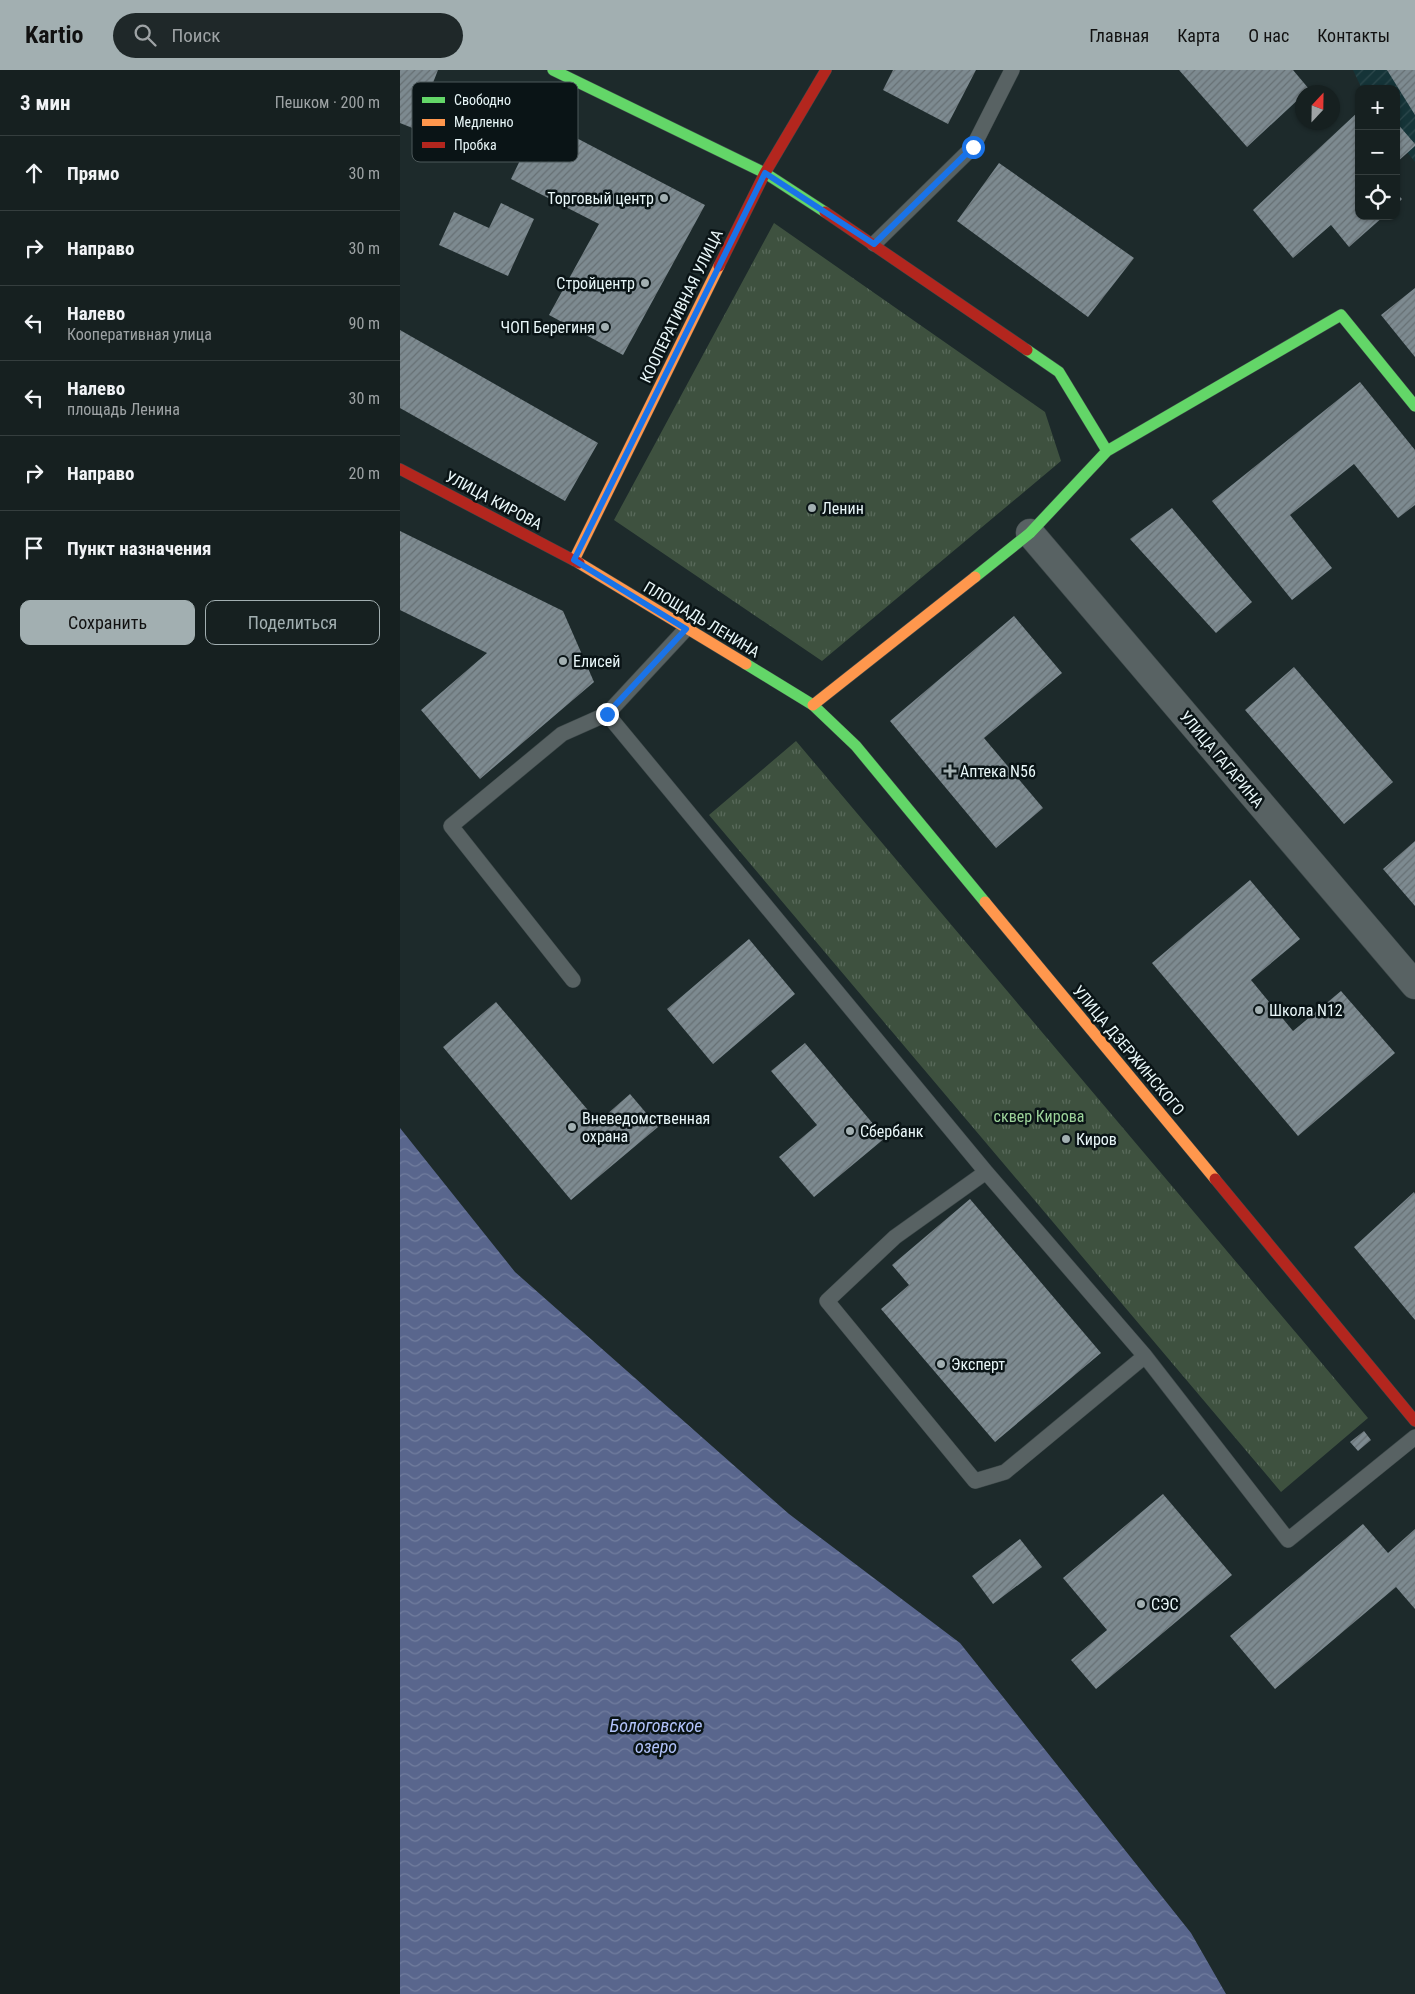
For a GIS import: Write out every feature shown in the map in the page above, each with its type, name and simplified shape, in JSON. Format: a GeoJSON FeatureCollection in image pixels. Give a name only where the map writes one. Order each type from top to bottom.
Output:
{"type":"FeatureCollection","features":[{"type":"Feature","properties":{"kind":"street"},"geometry":{"type":"LineString","coordinates":[[553,70],[578,82]]}},
{"type":"Feature","properties":{"kind":"street","name":"КООПЕРАТИВНАЯ УЛИЦА"},"geometry":{"type":"LineString","coordinates":[[574,560],[765,173],[826,70]]}},
{"type":"Feature","properties":{"kind":"street"},"geometry":{"type":"LineString","coordinates":[[578,82],[765,173],[874,244],[1059,372],[1107,451]]}},
{"type":"Feature","properties":{"kind":"street"},"geometry":{"type":"LineString","coordinates":[[813,705],[1030,533],[1107,451],[1341,315],[1415,406]]}},
{"type":"Feature","properties":{"kind":"street","name":"УЛИЦА КИРОВА"},"geometry":{"type":"LineString","coordinates":[[400,469],[574,560]]}},
{"type":"Feature","properties":{"kind":"street","name":"УЛИЦА ГАГАРИНА"},"geometry":{"type":"LineString","coordinates":[[1030,533],[1415,985]]}},
{"type":"Feature","properties":{"kind":"street","name":"ПЛОЩАДЬ ЛЕНИНА"},"geometry":{"type":"LineString","coordinates":[[574,560],[813,705]]}},
{"type":"Feature","properties":{"kind":"street","name":"УЛИЦА ДЗЕРЖИНСКОГО"},"geometry":{"type":"LineString","coordinates":[[813,705],[856,746],[1415,1421]]}},
{"type":"Feature","properties":{"kind":"lane"},"geometry":{"type":"LineString","coordinates":[[874,244],[973,147],[1012,70]]}},
{"type":"Feature","properties":{"kind":"lane"},"geometry":{"type":"LineString","coordinates":[[572,980],[451,826],[562,734],[607,714],[686,629]]}},
{"type":"Feature","properties":{"kind":"lane"},"geometry":{"type":"LineString","coordinates":[[607,714],[986,1172],[1145,1356],[1288,1540],[1415,1437]]}},
{"type":"Feature","properties":{"kind":"lane"},"geometry":{"type":"LineString","coordinates":[[986,1172],[895,1237],[827,1301],[975,1481],[1005,1472],[1145,1356]]}},
{"type":"Feature","properties":{"kind":"shaded area"},"geometry":{"type":"Polygon","coordinates":[[[1353,70],[1415,70],[1415,162],[1400,143],[1400,85],[1360,85],[1353,70]]]}},
{"type":"Feature","properties":{"kind":"green space"},"geometry":{"type":"Polygon","coordinates":[[[774,223],[1045,412],[1061,461],[822,661],[614,520],[774,223]]]}},
{"type":"Feature","properties":{"kind":"green space","name":"сквер Кирова"},"geometry":{"type":"Polygon","coordinates":[[[796,741],[1368,1418],[1281,1492],[709,815],[796,741]]]}},
{"type":"Feature","properties":{"kind":"water","name":"Бологовское озеро"},"geometry":{"type":"Polygon","coordinates":[[[400,1128],[515,1272],[789,1514],[960,1643],[1191,1933],[1226,1994],[400,1994],[400,1128]]]}},
{"type":"Feature","properties":{"kind":"building"},"geometry":{"type":"Polygon","coordinates":[[[400,70],[438,70],[433,82],[412,82],[412,128],[400,123],[400,70]]]}},
{"type":"Feature","properties":{"kind":"building"},"geometry":{"type":"Polygon","coordinates":[[[893,70],[976,70],[948,124],[883,90],[893,70]]]}},
{"type":"Feature","properties":{"kind":"building"},"geometry":{"type":"Polygon","coordinates":[[[1179,70],[1293,70],[1306,85],[1295,85],[1295,102],[1247,147],[1179,70]]]}},
{"type":"Feature","properties":{"kind":"building"},"geometry":{"type":"Polygon","coordinates":[[[1387,70],[1415,70],[1415,115],[1400,91],[1400,85],[1396,85],[1387,70]]]}},
{"type":"Feature","properties":{"kind":"building"},"geometry":{"type":"Polygon","coordinates":[[[1355,115],[1355,220],[1379,220],[1349,247],[1331,225],[1293,258],[1253,210],[1355,115]]]}},
{"type":"Feature","properties":{"kind":"building"},"geometry":{"type":"Polygon","coordinates":[[[1400,127],[1415,144],[1400,159],[1400,127]]]}},
{"type":"Feature","properties":{"kind":"building"},"geometry":{"type":"Polygon","coordinates":[[[578,139],[705,205],[623,355],[549,315],[599,224],[511,179],[519,162],[578,162],[578,139]]]}},
{"type":"Feature","properties":{"kind":"building"},"geometry":{"type":"Polygon","coordinates":[[[999,163],[1134,258],[1088,317],[957,221],[999,163]]]}},
{"type":"Feature","properties":{"kind":"building"},"geometry":{"type":"Polygon","coordinates":[[[501,203],[534,219],[508,276],[439,245],[454,212],[489,228],[501,203]]]}},
{"type":"Feature","properties":{"kind":"building"},"geometry":{"type":"Polygon","coordinates":[[[1415,288],[1415,357],[1381,315],[1415,288]]]}},
{"type":"Feature","properties":{"kind":"building"},"geometry":{"type":"Polygon","coordinates":[[[400,330],[598,443],[565,501],[400,408],[400,330]]]}},
{"type":"Feature","properties":{"kind":"building"},"geometry":{"type":"Polygon","coordinates":[[[1360,382],[1415,450],[1415,505],[1398,518],[1354,464],[1290,515],[1332,568],[1292,600],[1212,501],[1360,382]]]}},
{"type":"Feature","properties":{"kind":"building"},"geometry":{"type":"Polygon","coordinates":[[[1172,508],[1252,602],[1216,633],[1130,539],[1172,508]]]}},
{"type":"Feature","properties":{"kind":"building"},"geometry":{"type":"Polygon","coordinates":[[[400,531],[563,611],[594,682],[480,779],[421,710],[487,653],[400,610],[400,531]]]}},
{"type":"Feature","properties":{"kind":"building"},"geometry":{"type":"Polygon","coordinates":[[[1014,616],[1062,673],[984,738],[1043,808],[996,848],[890,721],[1014,616]]]}},
{"type":"Feature","properties":{"kind":"building"},"geometry":{"type":"Polygon","coordinates":[[[1294,667],[1393,782],[1344,824],[1245,710],[1294,667]]]}},
{"type":"Feature","properties":{"kind":"building"},"geometry":{"type":"Polygon","coordinates":[[[1415,841],[1415,906],[1383,869],[1415,841]]]}},
{"type":"Feature","properties":{"kind":"building"},"geometry":{"type":"Polygon","coordinates":[[[1250,880],[1300,939],[1251,980],[1293,1031],[1341,991],[1395,1053],[1298,1136],[1152,963],[1250,880]]]}},
{"type":"Feature","properties":{"kind":"building"},"geometry":{"type":"Polygon","coordinates":[[[749,939],[795,994],[713,1064],[667,1009],[749,939]]]}},
{"type":"Feature","properties":{"kind":"building"},"geometry":{"type":"Polygon","coordinates":[[[496,1002],[598,1122],[630,1094],[658,1127],[571,1200],[443,1047],[496,1002]]]}},
{"type":"Feature","properties":{"kind":"building"},"geometry":{"type":"Polygon","coordinates":[[[805,1043],[885,1138],[814,1197],[779,1157],[817,1125],[771,1071],[805,1043]]]}},
{"type":"Feature","properties":{"kind":"building"},"geometry":{"type":"Polygon","coordinates":[[[1414,1192],[1415,1194],[1415,1320],[1354,1247],[1414,1192]]]}},
{"type":"Feature","properties":{"kind":"building"},"geometry":{"type":"Polygon","coordinates":[[[970,1199],[1101,1353],[995,1442],[881,1309],[909,1285],[892,1265],[970,1199]]]}},
{"type":"Feature","properties":{"kind":"building"},"geometry":{"type":"Polygon","coordinates":[[[1364,1431],[1371,1440],[1358,1451],[1350,1442],[1364,1431]]]}},
{"type":"Feature","properties":{"kind":"building","name":"СЭС"},"geometry":{"type":"Polygon","coordinates":[[[1163,1494],[1232,1575],[1096,1689],[1071,1660],[1107,1630],[1063,1578],[1163,1494]]]}},
{"type":"Feature","properties":{"kind":"building"},"geometry":{"type":"Polygon","coordinates":[[[1363,1524],[1388,1553],[1415,1529],[1415,1609],[1396,1587],[1275,1689],[1230,1636],[1363,1524]]]}},
{"type":"Feature","properties":{"kind":"building"},"geometry":{"type":"Polygon","coordinates":[[[1020,1539],[1042,1567],[993,1604],[972,1576],[1020,1539]]]}},
{"type":"Feature","properties":{"kind":"traffic: fast"},"geometry":{"type":"LineString","coordinates":[[553,70],[578,82]]}},
{"type":"Feature","properties":{"kind":"traffic: fast"},"geometry":{"type":"LineString","coordinates":[[578,82],[765,173],[825,212]]}},
{"type":"Feature","properties":{"kind":"traffic: fast"},"geometry":{"type":"LineString","coordinates":[[975,577],[1030,533],[1107,451],[1341,315],[1415,406]]}},
{"type":"Feature","properties":{"kind":"traffic: fast"},"geometry":{"type":"LineString","coordinates":[[1027,350],[1059,372],[1107,451]]}},
{"type":"Feature","properties":{"kind":"traffic: fast"},"geometry":{"type":"LineString","coordinates":[[746,664],[813,705],[856,746],[985,902]]}},
{"type":"Feature","properties":{"kind":"traffic: slow"},"geometry":{"type":"LineString","coordinates":[[574,560],[719,266]]}},
{"type":"Feature","properties":{"kind":"traffic: slow"},"geometry":{"type":"LineString","coordinates":[[579,563],[746,664]]}},
{"type":"Feature","properties":{"kind":"traffic: slow"},"geometry":{"type":"LineString","coordinates":[[813,705],[975,577]]}},
{"type":"Feature","properties":{"kind":"traffic: slow"},"geometry":{"type":"LineString","coordinates":[[985,902],[1215,1179]]}},
{"type":"Feature","properties":{"kind":"traffic: jam"},"geometry":{"type":"LineString","coordinates":[[719,266],[765,173],[826,70]]}},
{"type":"Feature","properties":{"kind":"traffic: jam"},"geometry":{"type":"LineString","coordinates":[[825,212],[1027,350]]}},
{"type":"Feature","properties":{"kind":"traffic: jam"},"geometry":{"type":"LineString","coordinates":[[400,469],[579,563]]}},
{"type":"Feature","properties":{"kind":"traffic: jam"},"geometry":{"type":"LineString","coordinates":[[1215,1179],[1415,1421]]}},
{"type":"Feature","properties":{"kind":"place","name":"Торговый центр"},"geometry":{"type":"Point","coordinates":[664,198]}},
{"type":"Feature","properties":{"kind":"place","name":"Стройцентр"},"geometry":{"type":"Point","coordinates":[645,283]}},
{"type":"Feature","properties":{"kind":"place","name":"ЧОП Берегиня"},"geometry":{"type":"Point","coordinates":[605,327]}},
{"type":"Feature","properties":{"kind":"place","name":"Ленин"},"geometry":{"type":"Point","coordinates":[812,508]}},
{"type":"Feature","properties":{"kind":"place","name":"Елисей"},"geometry":{"type":"Point","coordinates":[563,661]}},
{"type":"Feature","properties":{"kind":"place","name":"Аптека N56"},"geometry":{"type":"Point","coordinates":[950,771]}},
{"type":"Feature","properties":{"kind":"place","name":"Школа N12"},"geometry":{"type":"Point","coordinates":[1259,1010]}},
{"type":"Feature","properties":{"kind":"place","name":"Вневедомственная охрана"},"geometry":{"type":"Point","coordinates":[572,1127]}},
{"type":"Feature","properties":{"kind":"place","name":"Сбербанк"},"geometry":{"type":"Point","coordinates":[850,1131]}},
{"type":"Feature","properties":{"kind":"place","name":"Киров"},"geometry":{"type":"Point","coordinates":[1066,1139]}},
{"type":"Feature","properties":{"kind":"place","name":"Эксперт"},"geometry":{"type":"Point","coordinates":[941,1364]}},
{"type":"Feature","properties":{"kind":"place","name":"СЭС"},"geometry":{"type":"Point","coordinates":[1141,1604]}},
{"type":"Feature","properties":{"kind":"route"},"geometry":{"type":"LineString","coordinates":[[607,714],[686,629],[574,560],[765,173],[874,244],[973,147]]}}]}
